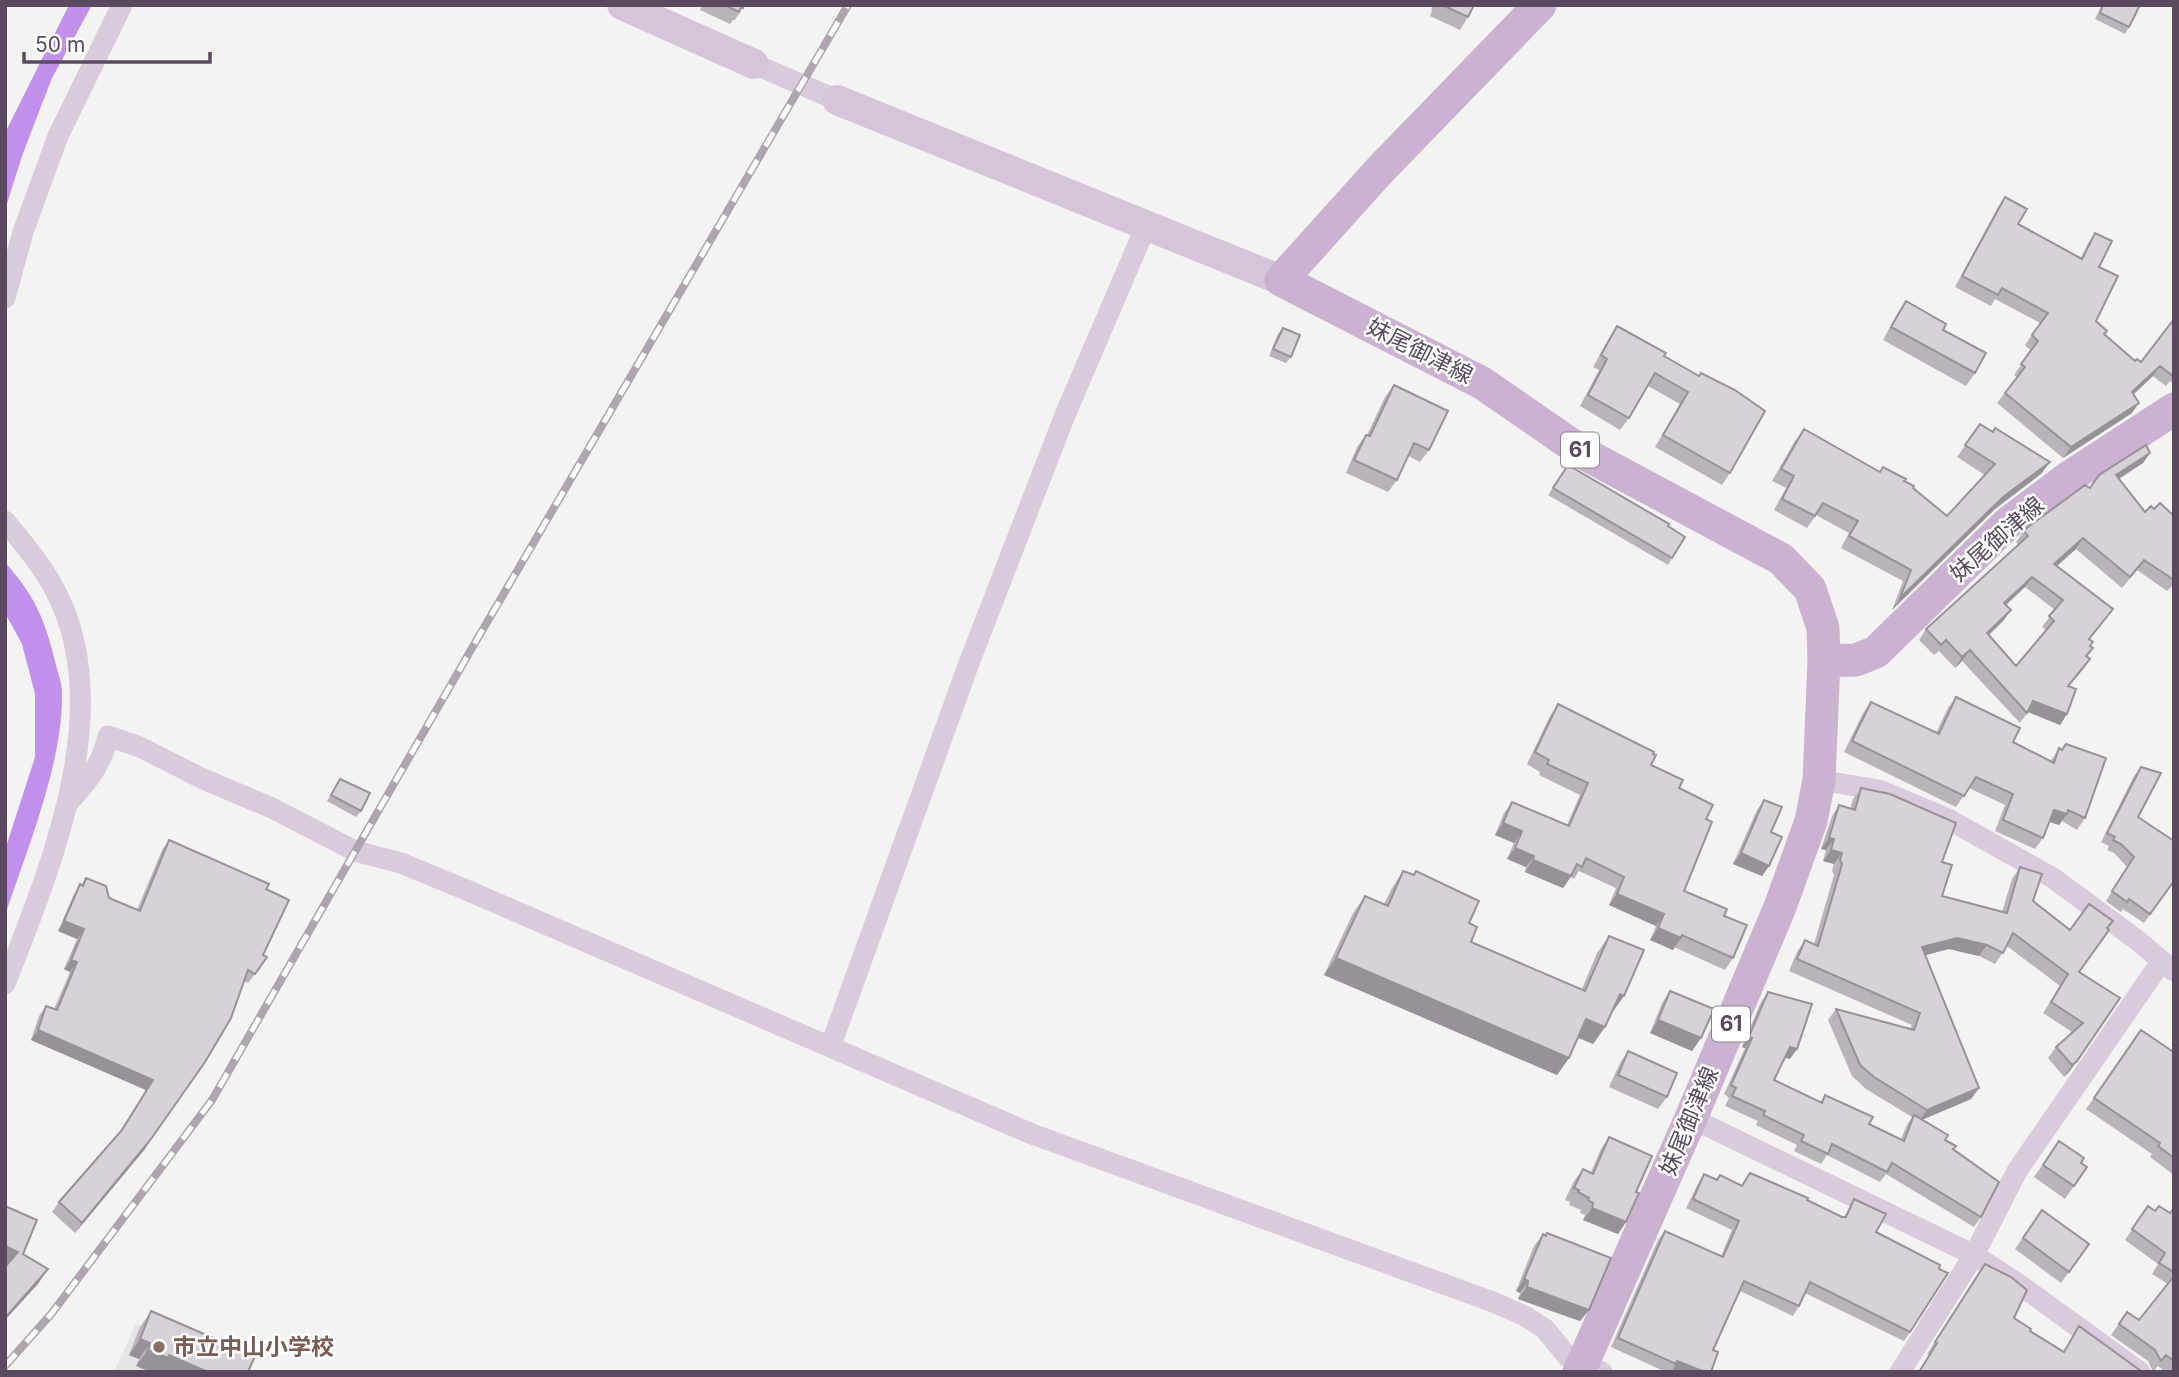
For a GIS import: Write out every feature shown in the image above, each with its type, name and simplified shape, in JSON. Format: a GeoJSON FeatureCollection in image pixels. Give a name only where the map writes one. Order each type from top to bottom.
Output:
{"type":"FeatureCollection","features":[{"type":"Feature","properties":{"kind":"main road"},"geometry":{"type":"LineString","coordinates":[[1281,280],[1380,170],[1540,5]]}},
{"type":"Feature","properties":{"kind":"main road","name":"妹尾御津線"},"geometry":{"type":"LineString","coordinates":[[1281,280],[1482,383],[1585,454],[1781,559],[1810,589],[1823,628],[1819,779],[1811,821],[1780,906],[1588,1369]]}},
{"type":"Feature","properties":{"kind":"main road","name":"妹尾御津線"},"geometry":{"type":"LineString","coordinates":[[1824,662],[1856,660],[1876,652],[2008,523],[2068,478],[2174,409]]}},
{"type":"Feature","properties":{"kind":"street"},"geometry":{"type":"LineString","coordinates":[[5,298],[23,232],[58,136],[122,5]]}},
{"type":"Feature","properties":{"kind":"street"},"geometry":{"type":"LineString","coordinates":[[622,5],[836,100],[1281,280]]}},
{"type":"Feature","properties":{"kind":"street"},"geometry":{"type":"LineString","coordinates":[[831,1045],[974,650],[1065,415],[1146,226]]}},
{"type":"Feature","properties":{"kind":"street"},"geometry":{"type":"LineString","coordinates":[[5,521],[56,590],[73,639],[80,687],[77,758],[67,804],[26,930],[5,984]]}},
{"type":"Feature","properties":{"kind":"street"},"geometry":{"type":"LineString","coordinates":[[67,804],[96,768],[105,751],[108,736],[140,747],[201,778],[272,808],[355,851],[401,863],[464,889],[1032,1133],[1493,1302],[1525,1316],[1545,1329],[1567,1356],[1588,1369]]}},
{"type":"Feature","properties":{"kind":"street"},"geometry":{"type":"LineString","coordinates":[[1819,779],[1879,790],[1948,819],[2053,878],[2137,940],[2167,967],[2017,1171],[1973,1255],[1900,1372]]}},
{"type":"Feature","properties":{"kind":"street"},"geometry":{"type":"LineString","coordinates":[[1691,1118],[1973,1255],[2020,1285],[2140,1372]]}},
{"type":"Feature","properties":{"kind":"shaded area"},"geometry":{"type":"Polygon","coordinates":[[[69,5],[92,5],[52,78],[5,210],[5,133],[69,5]]]}},
{"type":"Feature","properties":{"kind":"shaded area"},"geometry":{"type":"Polygon","coordinates":[[[5,562],[24,586],[42,620],[62,693],[57,748],[43,805],[5,915],[5,850],[35,757],[35,694],[22,644],[5,613],[5,562]]]}},
{"type":"Feature","properties":{"kind":"shaded area","name":"市立中山小学校"},"geometry":{"type":"Polygon","coordinates":[[[136,1324],[248,1369],[247,1372],[114,1372],[136,1324]]]}},
{"type":"Feature","properties":{"kind":"building"},"geometry":{"type":"Polygon","coordinates":[[[725,5],[744,5],[739,12],[725,5]]]}},
{"type":"Feature","properties":{"kind":"building"},"geometry":{"type":"Polygon","coordinates":[[[1442,5],[1474,5],[1468,17],[1442,5]]]}},
{"type":"Feature","properties":{"kind":"building"},"geometry":{"type":"Polygon","coordinates":[[[2103,5],[2140,5],[2129,27],[2100,13],[2103,5]]]}},
{"type":"Feature","properties":{"kind":"building"},"geometry":{"type":"Polygon","coordinates":[[[2005,197],[2027,209],[2018,224],[2082,259],[2095,233],[2112,241],[2099,267],[2118,276],[2096,321],[2107,331],[2104,334],[2135,361],[2137,359],[2141,362],[2174,319],[2173,376],[2160,366],[2132,392],[2139,403],[2071,447],[2005,393],[2025,367],[2021,364],[2038,341],[2032,335],[2048,313],[2002,288],[1998,295],[1962,276],[2005,197]]]}},
{"type":"Feature","properties":{"kind":"building"},"geometry":{"type":"Polygon","coordinates":[[[1906,301],[1946,324],[1943,330],[1986,353],[1975,373],[1891,327],[1906,301]]]}},
{"type":"Feature","properties":{"kind":"building"},"geometry":{"type":"Polygon","coordinates":[[[1617,326],[1666,353],[1664,356],[1699,376],[1701,373],[1735,390],[1765,411],[1730,473],[1663,435],[1688,392],[1655,373],[1629,418],[1588,395],[1607,359],[1601,355],[1617,326]]]}},
{"type":"Feature","properties":{"kind":"building"},"geometry":{"type":"Polygon","coordinates":[[[1283,328],[1300,335],[1291,357],[1273,349],[1283,328]]]}},
{"type":"Feature","properties":{"kind":"building"},"geometry":{"type":"Polygon","coordinates":[[[1394,385],[1448,411],[1429,450],[1414,443],[1397,480],[1354,460],[1366,435],[1370,436],[1394,385]]]}},
{"type":"Feature","properties":{"kind":"building"},"geometry":{"type":"Polygon","coordinates":[[[1980,424],[1993,432],[1995,428],[2050,462],[2003,497],[1900,598],[1911,570],[1849,536],[1858,521],[1823,503],[1815,516],[1782,499],[1794,476],[1781,469],[1804,429],[1880,472],[1883,467],[1906,479],[1904,481],[1914,486],[1913,488],[1947,516],[1995,464],[1965,445],[1980,424]]]}},
{"type":"Feature","properties":{"kind":"building"},"geometry":{"type":"Polygon","coordinates":[[[2146,445],[2150,453],[2116,475],[2145,512],[2160,503],[2174,516],[2174,580],[2144,560],[2130,577],[2083,538],[2054,564],[2113,609],[2089,639],[2093,642],[2090,646],[2093,648],[2086,656],[2090,659],[2068,686],[2076,689],[2067,714],[2033,701],[2027,713],[1970,650],[1962,657],[1946,640],[1941,645],[1926,629],[2028,536],[2024,531],[2028,527],[2085,485],[2090,488],[2099,475],[2146,445]],[[2032,577],[2004,603],[2011,610],[1987,633],[2016,666],[2054,621],[2049,616],[2063,600],[2032,577]]]}},
{"type":"Feature","properties":{"kind":"building"},"geometry":{"type":"Polygon","coordinates":[[[1568,465],[1669,524],[1668,526],[1685,537],[1672,558],[1553,488],[1568,465]]]}},
{"type":"Feature","properties":{"kind":"building"},"geometry":{"type":"Polygon","coordinates":[[[1956,697],[2020,728],[2013,742],[2054,763],[2059,748],[2062,750],[2066,744],[2106,758],[2085,818],[2068,810],[2067,814],[2054,810],[2043,838],[2003,820],[2013,794],[1976,777],[1964,796],[1852,741],[1871,702],[1939,734],[1956,697]]]}},
{"type":"Feature","properties":{"kind":"building"},"geometry":{"type":"Polygon","coordinates":[[[1558,704],[1654,752],[1656,755],[1651,765],[1683,780],[1679,788],[1713,805],[1706,819],[1712,822],[1684,891],[1727,909],[1724,916],[1747,925],[1733,958],[1682,935],[1681,938],[1658,928],[1664,914],[1617,894],[1624,877],[1586,858],[1582,867],[1577,864],[1571,876],[1533,860],[1534,856],[1515,848],[1522,831],[1503,823],[1512,802],[1569,826],[1588,783],[1547,764],[1549,760],[1535,752],[1558,704]]]}},
{"type":"Feature","properties":{"kind":"building"},"geometry":{"type":"Polygon","coordinates":[[[2141,767],[2161,773],[2138,817],[2174,841],[2174,881],[2150,914],[2112,891],[2134,857],[2113,840],[2115,837],[2107,833],[2141,767]]]}},
{"type":"Feature","properties":{"kind":"building"},"geometry":{"type":"Polygon","coordinates":[[[340,779],[370,793],[361,811],[331,795],[340,779]]]}},
{"type":"Feature","properties":{"kind":"building"},"geometry":{"type":"Polygon","coordinates":[[[1861,788],[1890,794],[1956,823],[1942,862],[1952,865],[1942,896],[2007,913],[2020,867],[2042,874],[2033,901],[2070,930],[2089,904],[2113,921],[2079,972],[2120,998],[2072,1065],[2056,1047],[2083,1023],[2051,1002],[2068,974],[2013,933],[2003,953],[1987,945],[1957,938],[1922,947],[1979,1088],[1927,1110],[1874,1077],[1860,1065],[1836,1009],[1914,1030],[1920,1013],[1797,959],[1805,940],[1818,946],[1842,864],[1842,853],[1831,850],[1834,839],[1829,838],[1839,805],[1855,810],[1861,788]]]}},
{"type":"Feature","properties":{"kind":"building"},"geometry":{"type":"Polygon","coordinates":[[[1764,800],[1782,807],[1771,832],[1782,837],[1769,866],[1741,853],[1764,800]]]}},
{"type":"Feature","properties":{"kind":"building"},"geometry":{"type":"Polygon","coordinates":[[[169,840],[269,884],[266,889],[289,900],[263,955],[267,957],[255,974],[248,970],[231,1018],[205,1062],[151,1139],[82,1223],[59,1202],[122,1130],[153,1080],[38,1030],[46,1006],[57,1010],[77,962],[71,960],[84,929],[64,921],[80,884],[83,886],[86,878],[106,886],[109,898],[140,911],[169,840]]]}},
{"type":"Feature","properties":{"kind":"building"},"geometry":{"type":"Polygon","coordinates":[[[1403,871],[1414,875],[1416,871],[1479,901],[1469,923],[1477,927],[1471,942],[1585,991],[1609,936],[1644,950],[1624,996],[1620,994],[1605,1027],[1586,1019],[1569,1058],[1336,958],[1365,896],[1388,906],[1403,871]]]}},
{"type":"Feature","properties":{"kind":"building"},"geometry":{"type":"Polygon","coordinates":[[[1670,991],[1714,1009],[1701,1038],[1658,1020],[1670,991]]]}},
{"type":"Feature","properties":{"kind":"building"},"geometry":{"type":"Polygon","coordinates":[[[1768,992],[1812,1004],[1797,1049],[1790,1047],[1774,1080],[1822,1103],[1825,1095],[1873,1117],[1869,1124],[1904,1141],[1914,1115],[1948,1135],[1945,1140],[1956,1146],[1953,1149],[1999,1182],[1981,1217],[1892,1163],[1887,1172],[1832,1144],[1828,1154],[1801,1141],[1804,1135],[1763,1115],[1765,1111],[1732,1096],[1736,1088],[1731,1085],[1752,1038],[1749,1037],[1750,1034],[1768,992]]]}},
{"type":"Feature","properties":{"kind":"building"},"geometry":{"type":"Polygon","coordinates":[[[2141,1030],[2172,1051],[2174,1049],[2174,1158],[2158,1146],[2160,1143],[2094,1098],[2141,1030]]]}},
{"type":"Feature","properties":{"kind":"building"},"geometry":{"type":"Polygon","coordinates":[[[1628,1051],[1677,1073],[1667,1097],[1618,1075],[1628,1051]]]}},
{"type":"Feature","properties":{"kind":"building"},"geometry":{"type":"Polygon","coordinates":[[[1609,1137],[1652,1156],[1626,1222],[1592,1208],[1593,1203],[1589,1198],[1574,1188],[1583,1169],[1593,1174],[1609,1137]]]}},
{"type":"Feature","properties":{"kind":"building"},"geometry":{"type":"Polygon","coordinates":[[[2059,1141],[2084,1158],[2081,1163],[2087,1167],[2074,1186],[2043,1165],[2059,1141]]]}},
{"type":"Feature","properties":{"kind":"building"},"geometry":{"type":"Polygon","coordinates":[[[1750,1173],[1808,1198],[1807,1200],[1842,1217],[1846,1217],[1854,1199],[1886,1214],[1876,1232],[1940,1265],[1939,1269],[1948,1273],[1910,1332],[1810,1282],[1799,1306],[1744,1281],[1713,1350],[1718,1352],[1711,1372],[1677,1361],[1676,1364],[1618,1338],[1665,1231],[1723,1257],[1739,1221],[1693,1199],[1704,1174],[1717,1180],[1720,1175],[1742,1186],[1750,1173]]]}},
{"type":"Feature","properties":{"kind":"building"},"geometry":{"type":"Polygon","coordinates":[[[5,1206],[37,1220],[23,1254],[48,1269],[5,1318],[5,1267],[18,1252],[5,1246],[5,1206]]]}},
{"type":"Feature","properties":{"kind":"building"},"geometry":{"type":"Polygon","coordinates":[[[2148,1206],[2155,1211],[2159,1206],[2170,1213],[2174,1208],[2174,1272],[2159,1263],[2165,1253],[2132,1229],[2148,1206]]]}},
{"type":"Feature","properties":{"kind":"building"},"geometry":{"type":"Polygon","coordinates":[[[2042,1210],[2089,1244],[2069,1272],[2023,1238],[2042,1210]]]}},
{"type":"Feature","properties":{"kind":"building"},"geometry":{"type":"Polygon","coordinates":[[[1547,1233],[1611,1258],[1589,1310],[1527,1287],[1528,1281],[1524,1279],[1543,1234],[1546,1236],[1547,1233]]]}},
{"type":"Feature","properties":{"kind":"building"},"geometry":{"type":"Polygon","coordinates":[[[1985,1264],[2011,1277],[2027,1290],[2014,1318],[2031,1329],[2030,1331],[2064,1352],[2079,1326],[2141,1371],[2147,1372],[1919,1372],[1985,1264]]]}},
{"type":"Feature","properties":{"kind":"building"},"geometry":{"type":"Polygon","coordinates":[[[2174,1276],[2174,1361],[2166,1355],[2161,1361],[2155,1350],[2119,1324],[2127,1312],[2139,1320],[2174,1276]]]}},
{"type":"Feature","properties":{"kind":"building"},"geometry":{"type":"Polygon","coordinates":[[[151,1311],[255,1356],[248,1372],[208,1372],[169,1355],[168,1358],[148,1350],[150,1343],[140,1339],[151,1311]]]}},
{"type":"Feature","properties":{"kind":"railway"},"geometry":{"type":"LineString","coordinates":[[5,1366],[52,1313],[212,1100],[472,648],[848,5]]}},
{"type":"Feature","properties":{"kind":"place","name":"市立中山小学校"},"geometry":{"type":"Point","coordinates":[159,1347]}}]}
